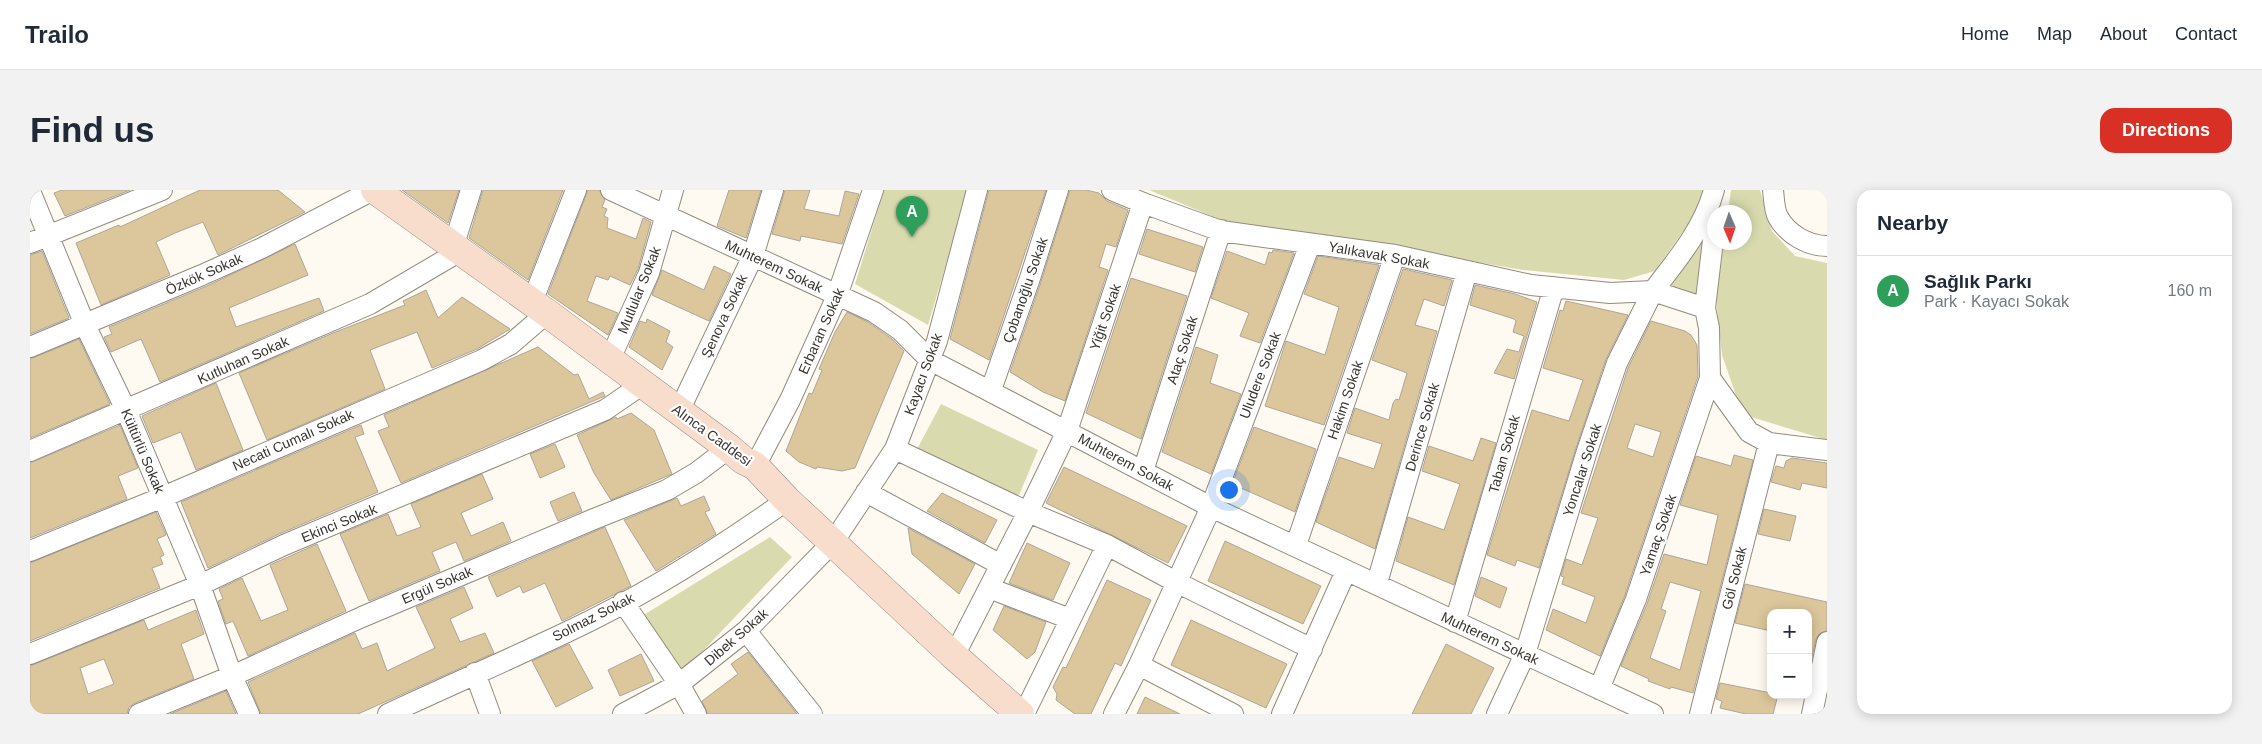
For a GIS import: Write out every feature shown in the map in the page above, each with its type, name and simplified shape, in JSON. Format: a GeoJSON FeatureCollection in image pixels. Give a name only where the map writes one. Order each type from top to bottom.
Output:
{"type":"FeatureCollection","features":[{"type":"Feature","properties":{"kind":"main road","name":"Alınca Caddesi"},"geometry":{"type":"LineString","coordinates":[[374,190],[452,252],[540,308],[743,460],[755,466],[787,500],[834,541],[954,656],[1022,714]]}},
{"type":"Feature","properties":{"kind":"street"},"geometry":{"type":"LineString","coordinates":[[30,243],[162,190]]}},
{"type":"Feature","properties":{"kind":"street","name":"Özkök Sokak"},"geometry":{"type":"LineString","coordinates":[[30,347],[262,248],[374,190]]}},
{"type":"Feature","properties":{"kind":"street"},"geometry":{"type":"LineString","coordinates":[[452,252],[471,190]]}},
{"type":"Feature","properties":{"kind":"street"},"geometry":{"type":"LineString","coordinates":[[540,308],[576,190]]}},
{"type":"Feature","properties":{"kind":"street","name":"Muhterem Sokak"},"geometry":{"type":"LineString","coordinates":[[612,190],[874,312],[900,330],[930,360],[991,390],[1211,507],[1296,545],[1346,571],[1377,583],[1455,622],[1653,714]]}},
{"type":"Feature","properties":{"kind":"street","name":"Mutlular Sokak"},"geometry":{"type":"LineString","coordinates":[[610,359],[649,273],[673,190]]}},
{"type":"Feature","properties":{"kind":"street","name":"Şenova Sokak"},"geometry":{"type":"LineString","coordinates":[[679,411],[753,256],[773,190]]}},
{"type":"Feature","properties":{"kind":"street","name":"Erbaran Sokak"},"geometry":{"type":"LineString","coordinates":[[755,466],[790,400],[837,296],[873,190]]}},
{"type":"Feature","properties":{"kind":"street","name":"Kayacı Sokak"},"geometry":{"type":"LineString","coordinates":[[834,541],[895,449],[937,341],[977,190]]}},
{"type":"Feature","properties":{"kind":"street","name":"Çobanoğlu Sokak"},"geometry":{"type":"LineString","coordinates":[[991,390],[1058,190]]}},
{"type":"Feature","properties":{"kind":"street","name":"Yalıkavak Sokak"},"geometry":{"type":"LineString","coordinates":[[1112,190],[1143,203],[1221,230],[1395,255],[1531,285],[1610,293],[1653,291],[1705,308]]}},
{"type":"Feature","properties":{"kind":"street"},"geometry":{"type":"LineString","coordinates":[[1653,291],[1679,258],[1709,210],[1714,190]]}},
{"type":"Feature","properties":{"kind":"street"},"geometry":{"type":"LineString","coordinates":[[1718,205],[1720,190]]}},
{"type":"Feature","properties":{"kind":"street"},"geometry":{"type":"LineString","coordinates":[[1773,190],[1778,217],[1793,235],[1820,246],[1827,246]]}},
{"type":"Feature","properties":{"kind":"street","name":"Kültürlü Sokak"},"geometry":{"type":"LineString","coordinates":[[30,191],[85,325],[126,410],[200,585],[232,676],[249,714]]}},
{"type":"Feature","properties":{"kind":"street","name":"Yiğit Sokak"},"geometry":{"type":"LineString","coordinates":[[954,656],[1028,512],[1067,431],[1143,203]]}},
{"type":"Feature","properties":{"kind":"street","name":"Ataç Sokak"},"geometry":{"type":"LineString","coordinates":[[1143,471],[1221,230]]}},
{"type":"Feature","properties":{"kind":"street","name":"Uludere Sokak"},"geometry":{"type":"LineString","coordinates":[[1114,714],[1139,665],[1211,507],[1310,244]]}},
{"type":"Feature","properties":{"kind":"street"},"geometry":{"type":"LineString","coordinates":[[1712,250],[1705,308],[1709,328],[1710,378],[1749,432],[1770,443],[1827,450]]}},
{"type":"Feature","properties":{"kind":"street","name":"Kutluhan Sokak"},"geometry":{"type":"LineString","coordinates":[[30,451],[370,304],[452,252]]}},
{"type":"Feature","properties":{"kind":"street","name":"Hakim Sokak"},"geometry":{"type":"LineString","coordinates":[[1296,545],[1395,255]]}},
{"type":"Feature","properties":{"kind":"street","name":"Derince Sokak"},"geometry":{"type":"LineString","coordinates":[[1377,583],[1467,271]]}},
{"type":"Feature","properties":{"kind":"street","name":"Taban Sokak"},"geometry":{"type":"LineString","coordinates":[[1455,622],[1554,287]]}},
{"type":"Feature","properties":{"kind":"street","name":"Yoncalar Sokak"},"geometry":{"type":"LineString","coordinates":[[1497,714],[1525,654],[1587,451],[1617,363],[1653,291]]}},
{"type":"Feature","properties":{"kind":"street","name":"Necati Cumalı Sokak"},"geometry":{"type":"LineString","coordinates":[[30,551],[163,497],[482,360],[511,344],[540,308]]}},
{"type":"Feature","properties":{"kind":"street","name":"Yamaç Sokak"},"geometry":{"type":"LineString","coordinates":[[1599,689],[1636,599],[1710,378]]}},
{"type":"Feature","properties":{"kind":"street","name":"Ekinci Sokak"},"geometry":{"type":"LineString","coordinates":[[30,654],[200,585],[284,545],[605,410],[643,384]]}},
{"type":"Feature","properties":{"kind":"street","name":"Göl Sokak"},"geometry":{"type":"LineString","coordinates":[[1700,714],[1770,443]]}},
{"type":"Feature","properties":{"kind":"street","name":"Ergül Sokak"},"geometry":{"type":"LineString","coordinates":[[139,714],[232,676],[372,613],[594,518],[667,490],[696,473],[729,448]]}},
{"type":"Feature","properties":{"kind":"street"},"geometry":{"type":"LineString","coordinates":[[895,449],[1028,512],[1107,544],[1176,582],[1312,649]]}},
{"type":"Feature","properties":{"kind":"street"},"geometry":{"type":"LineString","coordinates":[[866,492],[1001,565]]}},
{"type":"Feature","properties":{"kind":"street","name":"Solmaz Sokak"},"geometry":{"type":"LineString","coordinates":[[388,714],[474,673],[569,632],[624,602],[742,532],[787,500]]}},
{"type":"Feature","properties":{"kind":"street","name":"Dibek Sokak"},"geometry":{"type":"LineString","coordinates":[[623,714],[678,684],[746,631],[834,541]]}},
{"type":"Feature","properties":{"kind":"street"},"geometry":{"type":"LineString","coordinates":[[1022,714],[1107,544]]}},
{"type":"Feature","properties":{"kind":"street"},"geometry":{"type":"LineString","coordinates":[[1282,714],[1346,571]]}},
{"type":"Feature","properties":{"kind":"street"},"geometry":{"type":"LineString","coordinates":[[989,588],[1070,620]]}},
{"type":"Feature","properties":{"kind":"street"},"geometry":{"type":"LineString","coordinates":[[624,602],[696,714]]}},
{"type":"Feature","properties":{"kind":"street"},"geometry":{"type":"LineString","coordinates":[[746,631],[806,712]]}},
{"type":"Feature","properties":{"kind":"street"},"geometry":{"type":"LineString","coordinates":[[1812,714],[1827,642]]}},
{"type":"Feature","properties":{"kind":"street"},"geometry":{"type":"LineString","coordinates":[[1139,665],[1233,714]]}},
{"type":"Feature","properties":{"kind":"street"},"geometry":{"type":"LineString","coordinates":[[474,673],[490,714]]}},
{"type":"Feature","properties":{"kind":"green space"},"geometry":{"type":"Polygon","coordinates":[[[884,190],[968,190],[928,325],[855,284],[884,190]]]}},
{"type":"Feature","properties":{"kind":"green space"},"geometry":{"type":"Polygon","coordinates":[[[1149,190],[1707,190],[1689,223],[1655,271],[1624,280],[1523,270],[1352,241],[1238,227],[1149,190]]]}},
{"type":"Feature","properties":{"kind":"green space"},"geometry":{"type":"Polygon","coordinates":[[[1720,190],[1718,205],[1710,205],[1720,190]]]}},
{"type":"Feature","properties":{"kind":"green space"},"geometry":{"type":"Polygon","coordinates":[[[1731,190],[1760,190],[1772,231],[1795,256],[1827,263],[1827,440],[1751,417],[1739,404],[1722,355],[1716,299],[1723,250],[1752,250],[1752,205],[1729,205],[1731,190]]]}},
{"type":"Feature","properties":{"kind":"green space"},"geometry":{"type":"Polygon","coordinates":[[[1707,210],[1707,250],[1712,250],[1705,308],[1653,291],[1707,210]]]}},
{"type":"Feature","properties":{"kind":"green space"},"geometry":{"type":"Polygon","coordinates":[[[941,404],[1038,450],[1017,500],[915,453],[941,404]]]}},
{"type":"Feature","properties":{"kind":"green space"},"geometry":{"type":"Polygon","coordinates":[[[770,537],[792,557],[681,674],[642,616],[770,537]]]}},
{"type":"Feature","properties":{"kind":"building"},"geometry":{"type":"Polygon","coordinates":[[[62,190],[130,190],[65,216],[54,193],[62,190]]]}},
{"type":"Feature","properties":{"kind":"building"},"geometry":{"type":"Polygon","coordinates":[[[200,190],[278,190],[305,212],[218,255],[203,222],[175,233],[156,242],[170,275],[101,305],[76,243],[119,225],[120,227],[200,190]]]}},
{"type":"Feature","properties":{"kind":"building"},"geometry":{"type":"Polygon","coordinates":[[[402,190],[459,190],[448,223],[402,190]]]}},
{"type":"Feature","properties":{"kind":"building"},"geometry":{"type":"Polygon","coordinates":[[[483,190],[563,190],[528,280],[469,238],[483,190]]]}},
{"type":"Feature","properties":{"kind":"building"},"geometry":{"type":"Polygon","coordinates":[[[588,190],[599,190],[605,200],[602,207],[607,209],[604,216],[608,218],[607,228],[636,239],[643,218],[651,222],[638,269],[630,285],[610,276],[608,280],[596,276],[587,301],[618,313],[608,335],[548,294],[588,190]]]}},
{"type":"Feature","properties":{"kind":"building"},"geometry":{"type":"Polygon","coordinates":[[[729,190],[761,190],[746,238],[717,226],[729,190]]]}},
{"type":"Feature","properties":{"kind":"building"},"geometry":{"type":"Polygon","coordinates":[[[785,190],[810,190],[804,209],[839,216],[845,191],[859,194],[842,244],[801,236],[800,241],[772,234],[785,190]]]}},
{"type":"Feature","properties":{"kind":"building"},"geometry":{"type":"Polygon","coordinates":[[[989,190],[1046,190],[989,360],[950,339],[989,190]]]}},
{"type":"Feature","properties":{"kind":"building"},"geometry":{"type":"Polygon","coordinates":[[[1070,190],[1086,190],[1099,193],[1107,201],[1128,210],[1116,247],[1106,244],[1099,267],[1108,270],[1065,401],[1043,392],[1010,372],[1070,190]]]}},
{"type":"Feature","properties":{"kind":"building"},"geometry":{"type":"Polygon","coordinates":[[[1147,229],[1203,247],[1195,272],[1139,254],[1147,229]]]}},
{"type":"Feature","properties":{"kind":"building"},"geometry":{"type":"Polygon","coordinates":[[[295,244],[308,275],[229,308],[236,327],[319,298],[324,311],[160,382],[141,339],[111,352],[104,337],[112,334],[109,327],[207,286],[295,244]]]}},
{"type":"Feature","properties":{"kind":"building"},"geometry":{"type":"Polygon","coordinates":[[[1273,250],[1294,253],[1260,343],[1240,336],[1249,313],[1211,298],[1227,251],[1265,265],[1269,252],[1272,253],[1273,250]]]}},
{"type":"Feature","properties":{"kind":"building"},"geometry":{"type":"Polygon","coordinates":[[[42,251],[69,318],[30,334],[30,255],[42,251]]]}},
{"type":"Feature","properties":{"kind":"building"},"geometry":{"type":"Polygon","coordinates":[[[1318,256],[1379,265],[1324,425],[1265,406],[1286,341],[1325,355],[1339,307],[1304,294],[1318,256]]]}},
{"type":"Feature","properties":{"kind":"building"},"geometry":{"type":"Polygon","coordinates":[[[714,266],[731,274],[709,321],[652,295],[662,270],[704,290],[714,266]]]}},
{"type":"Feature","properties":{"kind":"building"},"geometry":{"type":"Polygon","coordinates":[[[1403,269],[1452,280],[1444,306],[1424,299],[1415,325],[1437,331],[1375,549],[1316,522],[1339,457],[1374,469],[1382,444],[1347,433],[1355,408],[1389,420],[1393,403],[1396,399],[1399,400],[1407,373],[1372,360],[1403,269]]]}},
{"type":"Feature","properties":{"kind":"building"},"geometry":{"type":"Polygon","coordinates":[[[1131,278],[1187,296],[1141,439],[1086,413],[1131,278]]]}},
{"type":"Feature","properties":{"kind":"building"},"geometry":{"type":"Polygon","coordinates":[[[1475,285],[1515,294],[1537,302],[1514,379],[1494,373],[1507,349],[1519,352],[1524,336],[1513,332],[1516,321],[1514,319],[1470,305],[1475,285]]]}},
{"type":"Feature","properties":{"kind":"building"},"geometry":{"type":"Polygon","coordinates":[[[426,290],[438,318],[462,297],[510,329],[477,349],[432,368],[417,332],[370,350],[385,389],[267,440],[239,373],[405,305],[403,301],[426,290]]]}},
{"type":"Feature","properties":{"kind":"building"},"geometry":{"type":"Polygon","coordinates":[[[1566,301],[1628,315],[1606,359],[1539,568],[1517,560],[1515,566],[1487,555],[1532,410],[1569,421],[1583,380],[1543,368],[1560,310],[1563,311],[1566,301]]]}},
{"type":"Feature","properties":{"kind":"building"},"geometry":{"type":"Polygon","coordinates":[[[847,312],[868,322],[892,339],[904,351],[855,468],[842,471],[817,467],[816,469],[799,462],[786,451],[809,393],[812,394],[822,370],[819,369],[835,332],[847,312]]]}},
{"type":"Feature","properties":{"kind":"building"},"geometry":{"type":"Polygon","coordinates":[[[647,319],[670,331],[666,342],[673,347],[662,370],[629,347],[640,321],[646,323],[647,319]]]}},
{"type":"Feature","properties":{"kind":"building"},"geometry":{"type":"Polygon","coordinates":[[[1651,321],[1685,331],[1691,335],[1697,345],[1698,376],[1625,595],[1600,656],[1546,630],[1553,609],[1586,623],[1595,597],[1562,584],[1564,577],[1561,576],[1566,559],[1582,565],[1598,518],[1581,513],[1628,368],[1651,321]],[[1635,424],[1627,448],[1653,457],[1661,432],[1635,424]]]}},
{"type":"Feature","properties":{"kind":"building"},"geometry":{"type":"Polygon","coordinates":[[[79,339],[110,404],[30,438],[30,359],[79,339]]]}},
{"type":"Feature","properties":{"kind":"building"},"geometry":{"type":"Polygon","coordinates":[[[538,347],[574,375],[578,374],[589,399],[603,392],[605,396],[401,483],[378,431],[389,427],[384,415],[538,347]]]}},
{"type":"Feature","properties":{"kind":"building"},"geometry":{"type":"Polygon","coordinates":[[[1196,347],[1218,355],[1210,383],[1241,394],[1211,474],[1162,452],[1196,347]]]}},
{"type":"Feature","properties":{"kind":"building"},"geometry":{"type":"Polygon","coordinates":[[[216,383],[243,450],[196,470],[181,432],[153,443],[142,416],[216,383]]]}},
{"type":"Feature","properties":{"kind":"building"},"geometry":{"type":"Polygon","coordinates":[[[631,413],[654,430],[672,474],[611,500],[594,473],[577,435],[616,417],[617,419],[631,413]]]}},
{"type":"Feature","properties":{"kind":"building"},"geometry":{"type":"Polygon","coordinates":[[[120,425],[138,468],[118,476],[127,499],[30,538],[30,463],[120,425]]]}},
{"type":"Feature","properties":{"kind":"building"},"geometry":{"type":"Polygon","coordinates":[[[361,425],[364,434],[355,437],[378,492],[279,534],[208,568],[181,502],[361,425]]]}},
{"type":"Feature","properties":{"kind":"building"},"geometry":{"type":"Polygon","coordinates":[[[1254,427],[1316,449],[1295,512],[1232,484],[1254,427]]]}},
{"type":"Feature","properties":{"kind":"building"},"geometry":{"type":"Polygon","coordinates":[[[1481,438],[1496,443],[1454,585],[1396,561],[1408,517],[1444,530],[1460,484],[1422,471],[1429,446],[1473,461],[1481,438]]]}},
{"type":"Feature","properties":{"kind":"building"},"geometry":{"type":"Polygon","coordinates":[[[555,444],[565,467],[540,478],[530,454],[555,444]]]}},
{"type":"Feature","properties":{"kind":"building"},"geometry":{"type":"Polygon","coordinates":[[[1734,455],[1753,460],[1693,693],[1671,687],[1670,689],[1648,681],[1649,679],[1621,666],[1647,604],[1664,554],[1707,565],[1718,515],[1680,505],[1696,456],[1731,466],[1734,455]],[[1670,582],[1661,609],[1666,611],[1650,658],[1680,670],[1701,591],[1670,582]]]}},
{"type":"Feature","properties":{"kind":"building"},"geometry":{"type":"Polygon","coordinates":[[[1792,458],[1827,463],[1827,488],[1802,483],[1800,490],[1771,482],[1776,466],[1784,468],[1786,461],[1792,458]]]}},
{"type":"Feature","properties":{"kind":"building"},"geometry":{"type":"Polygon","coordinates":[[[1064,467],[1187,526],[1168,563],[1046,503],[1064,467]]]}},
{"type":"Feature","properties":{"kind":"building"},"geometry":{"type":"Polygon","coordinates":[[[482,474],[493,499],[461,513],[471,536],[503,522],[511,541],[464,561],[456,542],[432,552],[440,571],[369,601],[340,534],[388,514],[397,536],[421,527],[411,504],[482,474]]]}},
{"type":"Feature","properties":{"kind":"building"},"geometry":{"type":"Polygon","coordinates":[[[574,492],[582,511],[558,521],[550,502],[574,492]]]}},
{"type":"Feature","properties":{"kind":"building"},"geometry":{"type":"Polygon","coordinates":[[[942,493],[997,520],[985,543],[927,511],[942,493]]]}},
{"type":"Feature","properties":{"kind":"building"},"geometry":{"type":"Polygon","coordinates":[[[704,496],[710,510],[705,512],[716,534],[656,571],[624,520],[677,498],[681,506],[704,496]]]}},
{"type":"Feature","properties":{"kind":"building"},"geometry":{"type":"Polygon","coordinates":[[[1764,509],[1796,516],[1790,541],[1758,534],[1764,509]]]}},
{"type":"Feature","properties":{"kind":"building"},"geometry":{"type":"Polygon","coordinates":[[[156,512],[166,535],[157,539],[164,555],[160,557],[163,564],[152,568],[160,588],[30,641],[30,563],[156,512]]]}},
{"type":"Feature","properties":{"kind":"building"},"geometry":{"type":"Polygon","coordinates":[[[605,527],[631,586],[562,621],[545,583],[523,593],[520,586],[497,597],[488,577],[605,527]]]}},
{"type":"Feature","properties":{"kind":"building"},"geometry":{"type":"Polygon","coordinates":[[[908,528],[975,564],[959,594],[912,554],[908,528]]]}},
{"type":"Feature","properties":{"kind":"building"},"geometry":{"type":"Polygon","coordinates":[[[1225,541],[1321,586],[1303,624],[1208,581],[1225,541]]]}},
{"type":"Feature","properties":{"kind":"building"},"geometry":{"type":"Polygon","coordinates":[[[1027,543],[1070,563],[1053,600],[1009,583],[1027,543]]]}},
{"type":"Feature","properties":{"kind":"building"},"geometry":{"type":"Polygon","coordinates":[[[317,544],[346,611],[248,656],[233,621],[226,624],[218,601],[223,599],[219,589],[242,578],[261,621],[288,610],[270,565],[317,544]]]}},
{"type":"Feature","properties":{"kind":"building"},"geometry":{"type":"Polygon","coordinates":[[[1481,577],[1507,588],[1500,608],[1475,596],[1481,577]]]}},
{"type":"Feature","properties":{"kind":"building"},"geometry":{"type":"Polygon","coordinates":[[[1107,580],[1151,600],[1121,666],[1115,663],[1091,714],[1075,714],[1056,700],[1057,694],[1053,687],[1063,667],[1066,668],[1107,580]]]}},
{"type":"Feature","properties":{"kind":"building"},"geometry":{"type":"Polygon","coordinates":[[[1745,584],[1827,602],[1827,630],[1819,634],[1816,639],[1812,656],[1812,609],[1767,609],[1767,630],[1735,623],[1745,584]]]}},
{"type":"Feature","properties":{"kind":"building"},"geometry":{"type":"Polygon","coordinates":[[[464,587],[473,608],[450,619],[460,642],[485,633],[494,653],[358,714],[261,714],[248,682],[355,633],[362,649],[377,643],[387,671],[435,648],[416,607],[464,587]]]}},
{"type":"Feature","properties":{"kind":"building"},"geometry":{"type":"Polygon","coordinates":[[[1004,606],[1046,622],[1035,652],[1027,659],[993,630],[1004,606]]]}},
{"type":"Feature","properties":{"kind":"building"},"geometry":{"type":"Polygon","coordinates":[[[196,610],[204,634],[181,644],[194,679],[135,703],[129,707],[127,714],[30,714],[30,666],[144,620],[148,630],[196,610]],[[104,659],[80,668],[88,694],[114,684],[104,659]]]}},
{"type":"Feature","properties":{"kind":"building"},"geometry":{"type":"Polygon","coordinates":[[[1191,620],[1287,664],[1266,708],[1171,665],[1191,620]]]}},
{"type":"Feature","properties":{"kind":"building"},"geometry":{"type":"Polygon","coordinates":[[[569,644],[593,688],[556,707],[532,661],[569,644]]]}},
{"type":"Feature","properties":{"kind":"building"},"geometry":{"type":"Polygon","coordinates":[[[1446,644],[1494,668],[1471,714],[1412,714],[1446,644]]]}},
{"type":"Feature","properties":{"kind":"building"},"geometry":{"type":"Polygon","coordinates":[[[748,652],[797,714],[708,714],[702,701],[738,674],[731,664],[748,652]]]}},
{"type":"Feature","properties":{"kind":"building"},"geometry":{"type":"Polygon","coordinates":[[[641,654],[654,681],[620,696],[608,670],[641,654]]]}},
{"type":"Feature","properties":{"kind":"building"},"geometry":{"type":"Polygon","coordinates":[[[1720,683],[1767,692],[1767,699],[1777,699],[1773,714],[1746,714],[1720,708],[1722,701],[1716,699],[1720,683]]]}},
{"type":"Feature","properties":{"kind":"building"},"geometry":{"type":"Polygon","coordinates":[[[226,691],[236,714],[170,714],[226,691]]]}},
{"type":"Feature","properties":{"kind":"building"},"geometry":{"type":"Polygon","coordinates":[[[1145,697],[1180,714],[1137,714],[1145,697]]]}},
{"type":"Feature","properties":{"kind":"place","name":"Sağlık Parkı"},"geometry":{"type":"Point","coordinates":[912,237]}}]}
